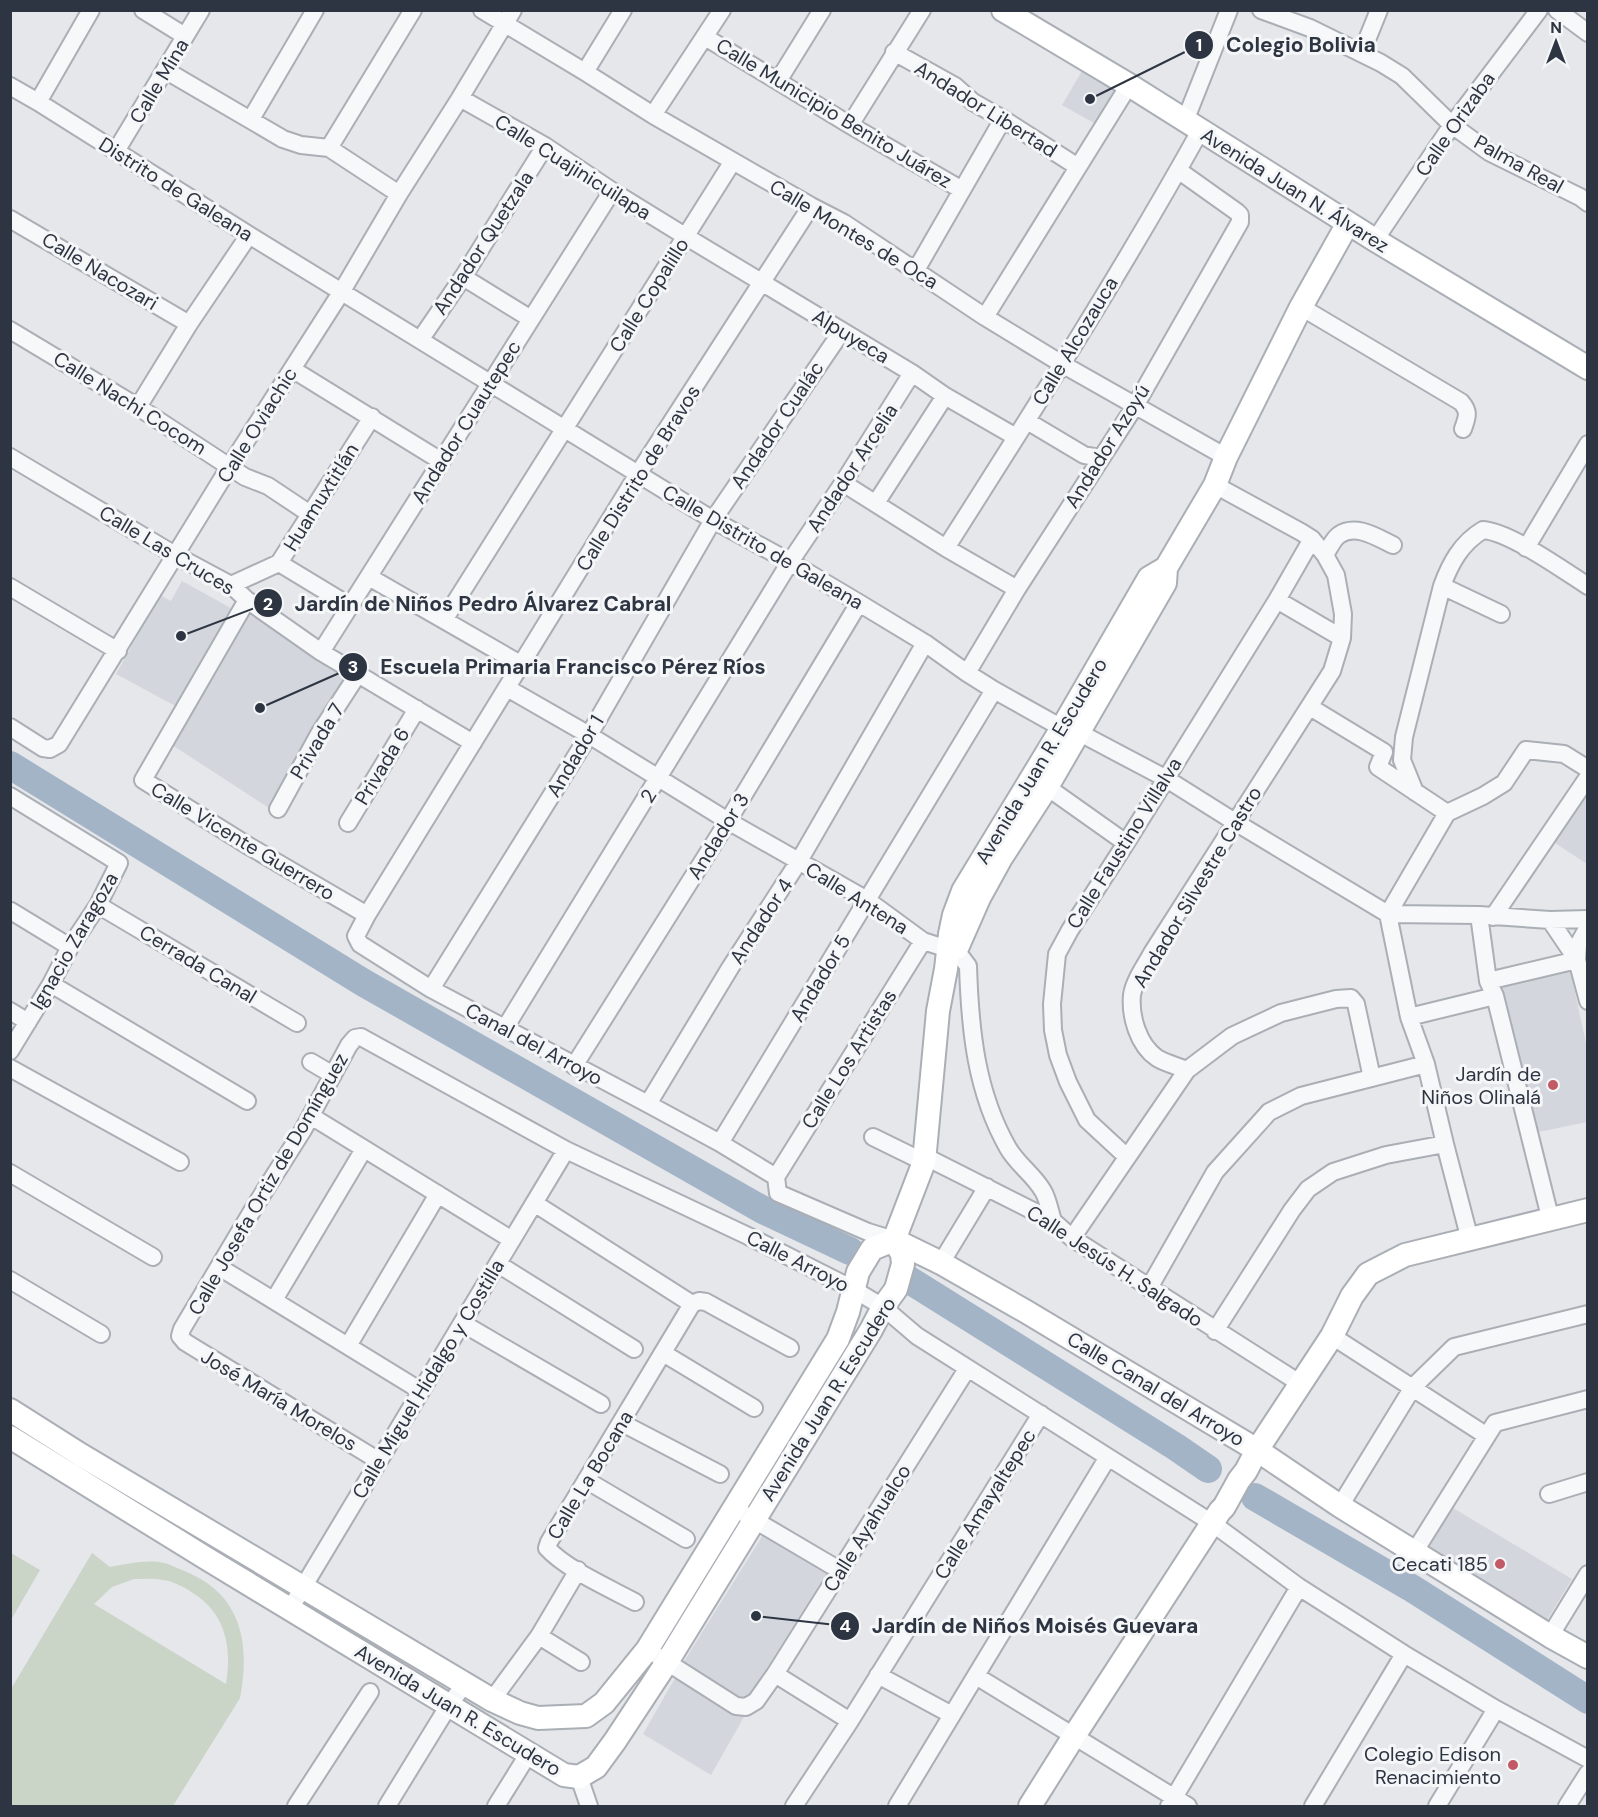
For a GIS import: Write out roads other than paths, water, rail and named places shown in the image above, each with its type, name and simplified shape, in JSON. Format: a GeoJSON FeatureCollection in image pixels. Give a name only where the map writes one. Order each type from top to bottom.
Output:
{"type":"FeatureCollection","features":[{"type":"Feature","properties":{"kind":"main road","name":"Avenida Juan N. Álvarez"},"geometry":{"type":"LineString","coordinates":[[1004,10],[1375,240],[1587,368]]}},
{"type":"Feature","properties":{"kind":"main road","name":"Avenida Juan R. Escudero"},"geometry":{"type":"LineString","coordinates":[[949,957],[1001,858],[1047,787],[1070,730],[1149,578],[1166,568],[1215,485],[1226,457],[1301,308],[1348,223]]}},
{"type":"Feature","properties":{"kind":"main road","name":"Avenida Juan R. Escudero"},"geometry":{"type":"LineString","coordinates":[[10,1410],[74,1464],[209,1560],[564,1775],[579,1777],[596,1767],[667,1662],[838,1339],[848,1312],[858,1272],[872,1249],[894,1240],[924,1159],[938,1011],[949,957],[954,915],[963,891],[1070,730]]}},
{"type":"Feature","properties":{"kind":"main road"},"geometry":{"type":"LineString","coordinates":[[1030,1806],[1332,1336],[1352,1296],[1368,1274],[1405,1255],[1551,1221],[1587,1210]]}},
{"type":"Feature","properties":{"kind":"main road","name":"Avenida Juan R. Escudero"},"geometry":{"type":"LineString","coordinates":[[10,1437],[74,1464],[224,1541],[492,1700],[520,1713],[538,1718],[586,1716],[604,1703],[647,1650],[871,1330],[896,1289],[903,1264],[902,1254],[894,1240]]}},
{"type":"Feature","properties":{"kind":"main road","name":"Calle Canal del Arroyo"},"geometry":{"type":"LineString","coordinates":[[894,1240],[941,1263],[1025,1311],[1257,1450],[1340,1506],[1587,1657]]}},
{"type":"Feature","properties":{"kind":"main road"},"geometry":{"type":"LineString","coordinates":[[209,1560],[224,1541]]}},
{"type":"Feature","properties":{"kind":"main road"},"geometry":{"type":"LineString","coordinates":[[622,1681],[644,1696]]}},
{"type":"Feature","properties":{"kind":"main road"},"geometry":{"type":"LineString","coordinates":[[586,1716],[615,1741]]}},
{"type":"Feature","properties":{"kind":"street"},"geometry":{"type":"LineString","coordinates":[[38,102],[92,10]]}},
{"type":"Feature","properties":{"kind":"street"},"geometry":{"type":"LineString","coordinates":[[144,10],[185,36]]}},
{"type":"Feature","properties":{"kind":"street","name":"Calle Mina"},"geometry":{"type":"LineString","coordinates":[[117,151],[201,10]]}},
{"type":"Feature","properties":{"kind":"street"},"geometry":{"type":"LineString","coordinates":[[251,119],[315,10]]}},
{"type":"Feature","properties":{"kind":"street"},"geometry":{"type":"LineString","coordinates":[[329,148],[413,10]]}},
{"type":"Feature","properties":{"kind":"street","name":"Calle Montes de Oca"},"geometry":{"type":"LineString","coordinates":[[482,10],[509,18],[585,72],[653,115],[844,223],[986,317],[1062,364],[1226,457]]}},
{"type":"Feature","properties":{"kind":"street"},"geometry":{"type":"LineString","coordinates":[[585,72],[623,10]]}},
{"type":"Feature","properties":{"kind":"street"},"geometry":{"type":"LineString","coordinates":[[653,115],[722,10]]}},
{"type":"Feature","properties":{"kind":"street"},"geometry":{"type":"LineString","coordinates":[[778,81],[822,10]]}},
{"type":"Feature","properties":{"kind":"street"},"geometry":{"type":"LineString","coordinates":[[850,125],[922,10]]}},
{"type":"Feature","properties":{"kind":"street"},"geometry":{"type":"LineString","coordinates":[[1192,126],[1228,10]]}},
{"type":"Feature","properties":{"kind":"street","name":"Palma Real"},"geometry":{"type":"LineString","coordinates":[[1262,10],[1310,28],[1362,52],[1402,76],[1452,125],[1489,152],[1580,197],[1587,203]]}},
{"type":"Feature","properties":{"kind":"street"},"geometry":{"type":"LineString","coordinates":[[1362,52],[1379,10]]}},
{"type":"Feature","properties":{"kind":"street","name":"Calle Orizaba"},"geometry":{"type":"LineString","coordinates":[[1375,240],[1452,125],[1539,10]]}},
{"type":"Feature","properties":{"kind":"street"},"geometry":{"type":"LineString","coordinates":[[1558,11],[1587,33]]}},
{"type":"Feature","properties":{"kind":"street","name":"Calle Oviachic"},"geometry":{"type":"LineString","coordinates":[[10,727],[43,748],[50,749],[59,744],[230,466],[342,291],[399,194],[509,18]]}},
{"type":"Feature","properties":{"kind":"street","name":"Calle Municipio Benito Juárez"},"geometry":{"type":"LineString","coordinates":[[705,37],[962,190]]}},
{"type":"Feature","properties":{"kind":"street","name":"Andador Libertad"},"geometry":{"type":"LineString","coordinates":[[894,52],[955,86],[973,102],[1078,166]]}},
{"type":"Feature","properties":{"kind":"street"},"geometry":{"type":"LineString","coordinates":[[165,70],[283,139],[301,145],[329,148],[399,194]]}},
{"type":"Feature","properties":{"kind":"street","name":"Distrito de Galeana"},"geometry":{"type":"LineString","coordinates":[[10,86],[342,291]]}},
{"type":"Feature","properties":{"kind":"street"},"geometry":{"type":"LineString","coordinates":[[986,317],[1129,86]]}},
{"type":"Feature","properties":{"kind":"street","name":"Calle Cuajinicuilapa"},"geometry":{"type":"LineString","coordinates":[[460,98],[545,146],[685,237]]}},
{"type":"Feature","properties":{"kind":"street"},"geometry":{"type":"LineString","coordinates":[[916,270],[1003,119]]}},
{"type":"Feature","properties":{"kind":"street","name":"Calle Alcozauca"},"geometry":{"type":"LineString","coordinates":[[946,548],[1027,422],[1178,170],[1192,126]]}},
{"type":"Feature","properties":{"kind":"street","name":"Andador Quetzala"},"geometry":{"type":"LineString","coordinates":[[420,340],[463,277],[545,146]]}},
{"type":"Feature","properties":{"kind":"street","name":"Calle Copalillo"},"geometry":{"type":"LineString","coordinates":[[444,620],[733,161]]}},
{"type":"Feature","properties":{"kind":"street","name":"Andador Azoyú"},"geometry":{"type":"LineString","coordinates":[[967,673],[1017,589],[1135,406],[1239,222],[1240,215],[1178,170]]}},
{"type":"Feature","properties":{"kind":"street","name":"Andador Cuautepec"},"geometry":{"type":"LineString","coordinates":[[321,652],[612,191]]}},
{"type":"Feature","properties":{"kind":"street","name":"Calle Distrito de Bravos"},"geometry":{"type":"LineString","coordinates":[[356,936],[639,474],[811,206]]}},
{"type":"Feature","properties":{"kind":"street","name":"Calle Nacozari"},"geometry":{"type":"LineString","coordinates":[[10,219],[189,324]]}},
{"type":"Feature","properties":{"kind":"street"},"geometry":{"type":"LineString","coordinates":[[138,407],[189,324],[249,235]]}},
{"type":"Feature","properties":{"kind":"street","name":"Alpuyeca"},"geometry":{"type":"LineString","coordinates":[[685,237],[762,281],[912,373],[945,396],[1016,437]]}},
{"type":"Feature","properties":{"kind":"street"},"geometry":{"type":"LineString","coordinates":[[463,277],[531,319]]}},
{"type":"Feature","properties":{"kind":"street","name":"Calle Distrito de Galeana"},"geometry":{"type":"LineString","coordinates":[[342,291],[713,520],[790,562],[925,643],[994,690],[1165,778],[1388,914]]}},
{"type":"Feature","properties":{"kind":"street"},"geometry":{"type":"LineString","coordinates":[[1301,308],[1461,402],[1468,414],[1463,429]]}},
{"type":"Feature","properties":{"kind":"street","name":"Calle Nachi Cocom"},"geometry":{"type":"LineString","coordinates":[[10,330],[138,407],[245,477],[268,486],[310,514]]}},
{"type":"Feature","properties":{"kind":"street","name":"Andador Cualác"},"geometry":{"type":"LineString","coordinates":[[713,520],[842,331]]}},
{"type":"Feature","properties":{"kind":"street"},"geometry":{"type":"LineString","coordinates":[[292,369],[441,460]]}},
{"type":"Feature","properties":{"kind":"street","name":"Andador Arcelia"},"geometry":{"type":"LineString","coordinates":[[790,562],[912,373]]}},
{"type":"Feature","properties":{"kind":"street"},"geometry":{"type":"LineString","coordinates":[[876,503],[945,396]]}},
{"type":"Feature","properties":{"kind":"street","name":"Huamuxtitlán"},"geometry":{"type":"LineString","coordinates":[[231,585],[279,563],[372,417]]}},
{"type":"Feature","properties":{"kind":"street"},"geometry":{"type":"LineString","coordinates":[[1027,422],[1084,455],[1100,458]]}},
{"type":"Feature","properties":{"kind":"street"},"geometry":{"type":"LineString","coordinates":[[1526,548],[1587,444]]}},
{"type":"Feature","properties":{"kind":"street","name":"Calle Las Cruces"},"geometry":{"type":"LineString","coordinates":[[10,456],[175,555],[231,585],[248,600],[321,652],[473,743]]}},
{"type":"Feature","properties":{"kind":"street"},"geometry":{"type":"LineString","coordinates":[[843,483],[946,548],[1017,589]]}},
{"type":"Feature","properties":{"kind":"street","name":"Andador Silvestre Castro"},"geometry":{"type":"LineString","coordinates":[[1187,1070],[1156,1057],[1142,1040],[1133,1019],[1132,993],[1152,953],[1332,671],[1342,638],[1343,614],[1336,575],[1325,555],[1312,539],[1215,485]]}},
{"type":"Feature","properties":{"kind":"street","name":"Andador 1"},"geometry":{"type":"LineString","coordinates":[[431,989],[590,735],[713,520]]}},
{"type":"Feature","properties":{"kind":"street"},"geometry":{"type":"LineString","coordinates":[[1415,792],[1402,760],[1404,737],[1442,586],[1450,565],[1465,544],[1483,530],[1493,531],[1526,548],[1587,586]]}},
{"type":"Feature","properties":{"kind":"street"},"geometry":{"type":"LineString","coordinates":[[1325,555],[1338,536],[1350,531],[1365,531],[1393,545]]}},
{"type":"Feature","properties":{"kind":"street","name":"Calle Faustino Villalva"},"geometry":{"type":"LineString","coordinates":[[1127,1157],[1088,1120],[1068,1082],[1055,1038],[1052,1004],[1056,954],[1277,600],[1312,539]]}},
{"type":"Feature","properties":{"kind":"street","name":"2"},"geometry":{"type":"LineString","coordinates":[[504,1028],[790,562]]}},
{"type":"Feature","properties":{"kind":"street"},"geometry":{"type":"LineString","coordinates":[[279,563],[351,606]]}},
{"type":"Feature","properties":{"kind":"street"},"geometry":{"type":"LineString","coordinates":[[369,577],[522,665]]}},
{"type":"Feature","properties":{"kind":"street"},"geometry":{"type":"LineString","coordinates":[[1442,586],[1501,614]]}},
{"type":"Feature","properties":{"kind":"street"},"geometry":{"type":"LineString","coordinates":[[10,587],[118,651]]}},
{"type":"Feature","properties":{"kind":"street","name":"Calle Vicente Guerrero"},"geometry":{"type":"LineString","coordinates":[[248,600],[143,780],[367,915]]}},
{"type":"Feature","properties":{"kind":"street"},"geometry":{"type":"LineString","coordinates":[[1277,600],[1342,638]]}},
{"type":"Feature","properties":{"kind":"street","name":"Andador 3"},"geometry":{"type":"LineString","coordinates":[[574,1066],[728,821],[859,603]]}},
{"type":"Feature","properties":{"kind":"street","name":"Andador 4"},"geometry":{"type":"LineString","coordinates":[[648,1104],[730,968],[799,861],[925,643]]}},
{"type":"Feature","properties":{"kind":"street","name":"Privada 7"},"geometry":{"type":"LineString","coordinates":[[278,808],[319,734],[358,674]]}},
{"type":"Feature","properties":{"kind":"street","name":"Calle Antena"},"geometry":{"type":"LineString","coordinates":[[507,688],[590,735],[728,821],[867,900],[949,957]]}},
{"type":"Feature","properties":{"kind":"street","name":"Andador 5"},"geometry":{"type":"LineString","coordinates":[[720,1143],[994,690]]}},
{"type":"Feature","properties":{"kind":"street"},"geometry":{"type":"LineString","coordinates":[[1310,707],[1384,752],[1378,767],[1447,813]]}},
{"type":"Feature","properties":{"kind":"street","name":"Privada 6"},"geometry":{"type":"LineString","coordinates":[[348,823],[417,709]]}},
{"type":"Feature","properties":{"kind":"street"},"geometry":{"type":"LineString","coordinates":[[1470,1240],[1444,1144],[1426,1064],[1409,1017],[1388,914],[1447,813],[1504,783],[1526,750],[1564,754],[1587,769]]}},
{"type":"Feature","properties":{"kind":"street"},"geometry":{"type":"LineString","coordinates":[[1551,1221],[1491,988],[1486,916],[1587,777]]}},
{"type":"Feature","properties":{"kind":"street"},"geometry":{"type":"LineString","coordinates":[[1047,787],[1126,843]]}},
{"type":"Feature","properties":{"kind":"street","name":"Ignacio Zaragoza"},"geometry":{"type":"LineString","coordinates":[[10,796],[119,862],[98,905],[70,947],[51,984],[10,1050]]}},
{"type":"Feature","properties":{"kind":"street","name":"Cerrada Canal"},"geometry":{"type":"LineString","coordinates":[[98,905],[297,1023]]}},
{"type":"Feature","properties":{"kind":"street"},"geometry":{"type":"LineString","coordinates":[[12,911],[70,947]]}},
{"type":"Feature","properties":{"kind":"street"},"geometry":{"type":"LineString","coordinates":[[1388,914],[1550,920],[1587,919]]}},
{"type":"Feature","properties":{"kind":"street"},"geometry":{"type":"LineString","coordinates":[[1550,920],[1577,960]]}},
{"type":"Feature","properties":{"kind":"street"},"geometry":{"type":"LineString","coordinates":[[1587,927],[1578,945],[1577,960],[1587,1001]]}},
{"type":"Feature","properties":{"kind":"street","name":"Canal del Arroyo"},"geometry":{"type":"LineString","coordinates":[[356,936],[360,944],[431,989],[720,1143]]}},
{"type":"Feature","properties":{"kind":"street","name":"Calle Los Artistas"},"geometry":{"type":"LineString","coordinates":[[776,1177],[922,940]]}},
{"type":"Feature","properties":{"kind":"street"},"geometry":{"type":"LineString","coordinates":[[949,957],[962,958],[968,966],[972,1037],[991,1114],[1009,1151],[1043,1191],[1053,1221]]}},
{"type":"Feature","properties":{"kind":"street"},"geometry":{"type":"LineString","coordinates":[[1409,1017],[1577,960]]}},
{"type":"Feature","properties":{"kind":"street"},"geometry":{"type":"LineString","coordinates":[[51,984],[248,1101]]}},
{"type":"Feature","properties":{"kind":"street"},"geometry":{"type":"LineString","coordinates":[[1072,1238],[1187,1070],[1232,1036],[1281,1013],[1336,999],[1352,998],[1356,1004],[1372,1078]]}},
{"type":"Feature","properties":{"kind":"street"},"geometry":{"type":"LineString","coordinates":[[10,1011],[28,1022]]}},
{"type":"Feature","properties":{"kind":"street","name":"Calle Josefa Ortiz de Domínguez"},"geometry":{"type":"LineString","coordinates":[[180,1336],[182,1329],[311,1116],[349,1045],[355,1038],[361,1037]]}},
{"type":"Feature","properties":{"kind":"street","name":"Calle Arroyo"},"geometry":{"type":"LineString","coordinates":[[361,1037],[566,1150],[853,1288],[883,1307],[917,1336],[967,1369],[1212,1523]]}},
{"type":"Feature","properties":{"kind":"street"},"geometry":{"type":"LineString","coordinates":[[311,1062],[333,1074]]}},
{"type":"Feature","properties":{"kind":"street"},"geometry":{"type":"LineString","coordinates":[[1149,1288],[1215,1172],[1269,1112],[1301,1096],[1426,1064]]}},
{"type":"Feature","properties":{"kind":"street"},"geometry":{"type":"LineString","coordinates":[[10,1068],[180,1162]]}},
{"type":"Feature","properties":{"kind":"street"},"geometry":{"type":"LineString","coordinates":[[311,1116],[512,1240]]}},
{"type":"Feature","properties":{"kind":"street","name":"Calle Jesús H. Salgado"},"geometry":{"type":"LineString","coordinates":[[873,1137],[987,1187],[1053,1221],[1072,1238],[1301,1384]]}},
{"type":"Feature","properties":{"kind":"street","name":"Calle Canal del Arroyo"},"geometry":{"type":"LineString","coordinates":[[720,1143],[776,1177],[778,1193],[868,1232],[894,1240]]}},
{"type":"Feature","properties":{"kind":"street"},"geometry":{"type":"LineString","coordinates":[[1215,1331],[1292,1210],[1308,1189],[1333,1172],[1386,1155],[1444,1144]]}},
{"type":"Feature","properties":{"kind":"street"},"geometry":{"type":"LineString","coordinates":[[274,1300],[364,1149]]}},
{"type":"Feature","properties":{"kind":"street","name":"Calle Miguel Hidalgo y Costilla"},"geometry":{"type":"LineString","coordinates":[[290,1609],[566,1150]]}},
{"type":"Feature","properties":{"kind":"street"},"geometry":{"type":"LineString","coordinates":[[10,1173],[153,1257]]}},
{"type":"Feature","properties":{"kind":"street"},"geometry":{"type":"LineString","coordinates":[[941,1263],[987,1187]]}},
{"type":"Feature","properties":{"kind":"street"},"geometry":{"type":"LineString","coordinates":[[348,1346],[438,1194]]}},
{"type":"Feature","properties":{"kind":"street"},"geometry":{"type":"LineString","coordinates":[[534,1203],[696,1302],[706,1302],[790,1348]]}},
{"type":"Feature","properties":{"kind":"street"},"geometry":{"type":"LineString","coordinates":[[498,1264],[634,1349]]}},
{"type":"Feature","properties":{"kind":"street"},"geometry":{"type":"LineString","coordinates":[[219,1267],[421,1391]]}},
{"type":"Feature","properties":{"kind":"street"},"geometry":{"type":"LineString","coordinates":[[10,1280],[101,1334]]}},
{"type":"Feature","properties":{"kind":"street","name":"Calle La Bocana"},"geometry":{"type":"LineString","coordinates":[[578,1570],[547,1548],[586,1480],[696,1302]]}},
{"type":"Feature","properties":{"kind":"street"},"geometry":{"type":"LineString","coordinates":[[1340,1506],[1413,1387],[1454,1347],[1587,1314]]}},
{"type":"Feature","properties":{"kind":"street"},"geometry":{"type":"LineString","coordinates":[[462,1323],[601,1404]]}},
{"type":"Feature","properties":{"kind":"street","name":"José María Morelos"},"geometry":{"type":"LineString","coordinates":[[180,1336],[185,1342],[379,1461]]}},
{"type":"Feature","properties":{"kind":"street"},"geometry":{"type":"LineString","coordinates":[[1332,1336],[1487,1436]]}},
{"type":"Feature","properties":{"kind":"street"},"geometry":{"type":"LineString","coordinates":[[663,1353],[754,1408]]}},
{"type":"Feature","properties":{"kind":"street","name":"Calle Ayahualco"},"geometry":{"type":"LineString","coordinates":[[647,1650],[736,1706],[746,1707],[756,1701],[841,1571],[967,1369]]}},
{"type":"Feature","properties":{"kind":"street"},"geometry":{"type":"LineString","coordinates":[[1415,1551],[1495,1423],[1587,1399]]}},
{"type":"Feature","properties":{"kind":"street","name":"Calle Amayaltepec"},"geometry":{"type":"LineString","coordinates":[[794,1806],[850,1721],[1041,1414]]}},
{"type":"Feature","properties":{"kind":"street"},"geometry":{"type":"LineString","coordinates":[[622,1423],[720,1474]]}},
{"type":"Feature","properties":{"kind":"street"},"geometry":{"type":"LineString","coordinates":[[897,1806],[1107,1457]]}},
{"type":"Feature","properties":{"kind":"street"},"geometry":{"type":"LineString","coordinates":[[586,1480],[686,1539]]}},
{"type":"Feature","properties":{"kind":"street"},"geometry":{"type":"LineString","coordinates":[[1549,1494],[1587,1482]]}},
{"type":"Feature","properties":{"kind":"street"},"geometry":{"type":"LineString","coordinates":[[744,1513],[841,1571]]}},
{"type":"Feature","properties":{"kind":"street"},"geometry":{"type":"LineString","coordinates":[[1212,1523],[1299,1587],[1404,1654],[1587,1760]]}},
{"type":"Feature","properties":{"kind":"street"},"geometry":{"type":"LineString","coordinates":[[492,1700],[539,1636],[578,1570],[635,1602]]}},
{"type":"Feature","properties":{"kind":"street"},"geometry":{"type":"LineString","coordinates":[[1550,1636],[1587,1574]]}},
{"type":"Feature","properties":{"kind":"street"},"geometry":{"type":"LineString","coordinates":[[976,1676],[1074,1736],[1177,1804],[1299,1587]]}},
{"type":"Feature","properties":{"kind":"street"},"geometry":{"type":"LineString","coordinates":[[539,1636],[581,1662]]}},
{"type":"Feature","properties":{"kind":"street"},"geometry":{"type":"LineString","coordinates":[[1313,1806],[1404,1654]]}},
{"type":"Feature","properties":{"kind":"street"},"geometry":{"type":"LineString","coordinates":[[775,1674],[850,1721]]}},
{"type":"Feature","properties":{"kind":"street"},"geometry":{"type":"LineString","coordinates":[[878,1675],[952,1715]]}},
{"type":"Feature","properties":{"kind":"street"},"geometry":{"type":"LineString","coordinates":[[387,1806],[449,1705],[464,1685]]}},
{"type":"Feature","properties":{"kind":"street"},"geometry":{"type":"LineString","coordinates":[[296,1806],[370,1692]]}},
{"type":"Feature","properties":{"kind":"street"},"geometry":{"type":"LineString","coordinates":[[1437,1806],[1496,1709]]}},
{"type":"Feature","properties":{"kind":"street"},"geometry":{"type":"LineString","coordinates":[[496,1806],[529,1753]]}},
{"type":"Feature","properties":{"kind":"street"},"geometry":{"type":"LineString","coordinates":[[1567,1806],[1587,1773]]}},
{"type":"Feature","properties":{"kind":"street"},"geometry":{"type":"LineString","coordinates":[[579,1777],[589,1806]]}},
{"type":"Feature","properties":{"kind":"waterway"},"geometry":{"type":"LineString","coordinates":[[10,765],[364,983],[763,1210],[850,1251]]}},
{"type":"Feature","properties":{"kind":"waterway"},"geometry":{"type":"LineString","coordinates":[[906,1278],[1208,1469]]}},
{"type":"Feature","properties":{"kind":"waterway"},"geometry":{"type":"LineString","coordinates":[[1255,1497],[1413,1589],[1588,1700]]}},
{"type":"Feature","properties":{"kind":"place","name":"Colegio Bolivia"},"geometry":{"type":"Point","coordinates":[1090,99]}},
{"type":"Feature","properties":{"kind":"place","name":"Jardín de Niños Pedro Álvarez Cabral"},"geometry":{"type":"Point","coordinates":[181,636]}},
{"type":"Feature","properties":{"kind":"place","name":"Escuela Primaria Francisco Pérez Ríos"},"geometry":{"type":"Point","coordinates":[260,708]}},
{"type":"Feature","properties":{"kind":"place","name":"Jardín de Niños Olinalá"},"geometry":{"type":"Point","coordinates":[1553,1085]}},
{"type":"Feature","properties":{"kind":"place","name":"Cecati 185"},"geometry":{"type":"Point","coordinates":[1500,1564]}},
{"type":"Feature","properties":{"kind":"place","name":"Jardín de Niños Moisés Guevara"},"geometry":{"type":"Point","coordinates":[756,1616]}},
{"type":"Feature","properties":{"kind":"place","name":"Colegio Edison Renacimiento"},"geometry":{"type":"Point","coordinates":[1513,1765]}}]}
